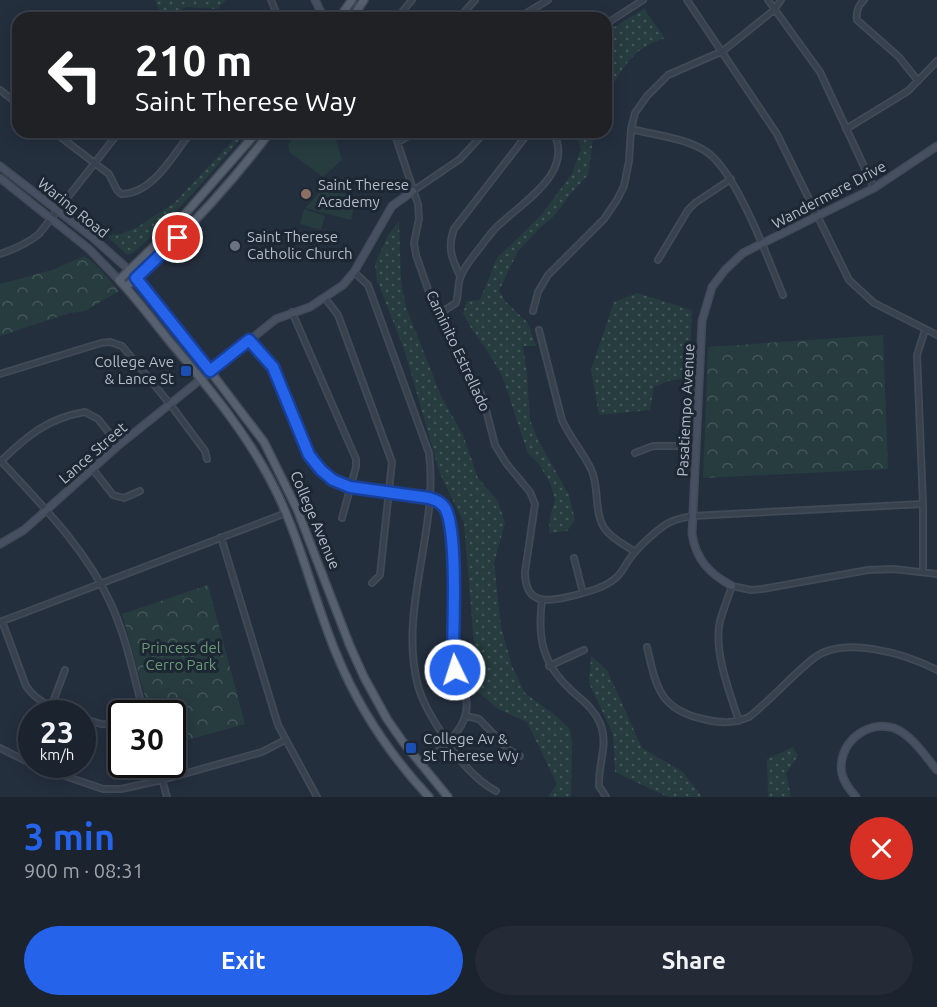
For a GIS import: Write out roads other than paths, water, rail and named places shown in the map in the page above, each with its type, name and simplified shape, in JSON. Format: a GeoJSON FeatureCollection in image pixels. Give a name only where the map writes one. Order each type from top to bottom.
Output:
{"type":"FeatureCollection","features":[{"type":"Feature","properties":{"kind":"main road"},"geometry":{"type":"LineString","coordinates":[[119,280],[171,230],[251,138]]}},
{"type":"Feature","properties":{"kind":"main road"},"geometry":{"type":"LineString","coordinates":[[126,287],[178,238],[265,138]]}},
{"type":"Feature","properties":{"kind":"main road","name":"College Avenue"},"geometry":{"type":"LineString","coordinates":[[129,270],[264,442],[297,509],[364,677],[387,719],[448,797]]}},
{"type":"Feature","properties":{"kind":"main road","name":"College Avenue"},"geometry":{"type":"LineString","coordinates":[[119,280],[201,379],[252,447],[286,513],[331,641],[348,681],[375,730],[408,775],[429,797]]}},
{"type":"Feature","properties":{"kind":"street"},"geometry":{"type":"LineString","coordinates":[[402,12],[412,0]]}},
{"type":"Feature","properties":{"kind":"street"},"geometry":{"type":"LineString","coordinates":[[465,12],[476,0]]}},
{"type":"Feature","properties":{"kind":"street"},"geometry":{"type":"LineString","coordinates":[[528,12],[548,0]]}},
{"type":"Feature","properties":{"kind":"street"},"geometry":{"type":"LineString","coordinates":[[612,20],[643,0]]}},
{"type":"Feature","properties":{"kind":"street"},"geometry":{"type":"LineString","coordinates":[[687,0],[777,134],[849,280],[874,303],[937,335]]}},
{"type":"Feature","properties":{"kind":"street"},"geometry":{"type":"LineString","coordinates":[[768,0],[820,72],[874,188]]}},
{"type":"Feature","properties":{"kind":"street"},"geometry":{"type":"LineString","coordinates":[[533,311],[538,292],[548,275],[604,219],[617,200],[624,186],[635,113],[646,96],[668,75],[723,51],[774,10],[781,0]]}},
{"type":"Feature","properties":{"kind":"street"},"geometry":{"type":"LineString","coordinates":[[864,0],[856,12],[857,20],[899,57],[918,81]]}},
{"type":"Feature","properties":{"kind":"street"},"geometry":{"type":"LineString","coordinates":[[846,129],[908,91],[937,62]]}},
{"type":"Feature","properties":{"kind":"street"},"geometry":{"type":"LineString","coordinates":[[0,90],[12,99]]}},
{"type":"Feature","properties":{"kind":"street"},"geometry":{"type":"LineString","coordinates":[[631,129],[696,147],[707,152],[721,165],[762,243],[783,295]]}},
{"type":"Feature","properties":{"kind":"street"},"geometry":{"type":"LineString","coordinates":[[62,138],[109,174],[121,194],[128,194],[149,185],[186,138]]}},
{"type":"Feature","properties":{"kind":"street"},"geometry":{"type":"LineString","coordinates":[[0,254],[30,242],[53,218],[114,138]]}},
{"type":"Feature","properties":{"kind":"street","name":"Caminito Estrellado"},"geometry":{"type":"LineString","coordinates":[[396,138],[418,204],[419,219],[414,243],[416,254],[437,315],[483,398],[495,445],[506,463],[530,492],[535,504],[525,581],[530,592],[542,600]]}},
{"type":"Feature","properties":{"kind":"street"},"geometry":{"type":"LineString","coordinates":[[398,142],[405,138]]}},
{"type":"Feature","properties":{"kind":"street"},"geometry":{"type":"LineString","coordinates":[[413,191],[460,159],[479,138]]}},
{"type":"Feature","properties":{"kind":"street"},"geometry":{"type":"LineString","coordinates":[[460,276],[451,258],[450,240],[454,229],[524,138]]}},
{"type":"Feature","properties":{"kind":"street"},"geometry":{"type":"LineString","coordinates":[[437,315],[456,303],[460,276],[482,245],[500,224],[521,208],[549,178],[558,152],[556,138]]}},
{"type":"Feature","properties":{"kind":"street","name":"Wandermere Drive"},"geometry":{"type":"LineString","coordinates":[[762,243],[818,218],[874,188],[937,146]]}},
{"type":"Feature","properties":{"kind":"street","name":"Waring Road"},"geometry":{"type":"LineString","coordinates":[[0,166],[129,270]]}},
{"type":"Feature","properties":{"kind":"street","name":"Waring Road"},"geometry":{"type":"LineString","coordinates":[[0,178],[53,218],[89,249],[119,280]]}},
{"type":"Feature","properties":{"kind":"street"},"geometry":{"type":"LineString","coordinates":[[658,260],[688,210],[730,179]]}},
{"type":"Feature","properties":{"kind":"street","name":"Lance Street"},"geometry":{"type":"LineString","coordinates":[[0,544],[24,531],[119,445],[276,319],[310,307],[343,285],[354,272],[392,206],[413,191]]}},
{"type":"Feature","properties":{"kind":"street","name":"Pasatiempo Avenue"},"geometry":{"type":"LineString","coordinates":[[732,586],[713,574],[699,558],[692,534],[702,321],[712,286],[743,253],[762,243]]}},
{"type":"Feature","properties":{"kind":"street"},"geometry":{"type":"LineString","coordinates":[[354,272],[368,285],[429,453],[431,467],[429,498],[413,629],[412,653],[418,688],[428,711],[448,743],[484,784],[496,791]]}},
{"type":"Feature","properties":{"kind":"street"},"geometry":{"type":"LineString","coordinates":[[325,298],[338,315],[392,462],[380,575],[372,583]]}},
{"type":"Feature","properties":{"kind":"street"},"geometry":{"type":"LineString","coordinates":[[292,312],[356,459],[342,518]]}},
{"type":"Feature","properties":{"kind":"street"},"geometry":{"type":"LineString","coordinates":[[540,330],[562,420],[568,434],[591,470],[597,485],[603,525],[615,539],[635,552]]}},
{"type":"Feature","properties":{"kind":"street"},"geometry":{"type":"LineString","coordinates":[[923,572],[923,504],[917,355],[925,330]]}},
{"type":"Feature","properties":{"kind":"street"},"geometry":{"type":"LineString","coordinates":[[249,340],[273,367],[314,463],[333,480],[350,487],[429,498],[439,501],[446,509],[452,539],[453,657],[455,670],[466,700],[466,716],[459,730],[448,743],[421,765]]}},
{"type":"Feature","properties":{"kind":"street"},"geometry":{"type":"LineString","coordinates":[[0,374],[101,343],[115,342],[122,346],[170,404],[205,451],[207,459]]}},
{"type":"Feature","properties":{"kind":"street"},"geometry":{"type":"LineString","coordinates":[[119,445],[98,418],[85,412],[56,420],[29,435],[0,460],[46,510],[101,583],[123,636],[140,700]]}},
{"type":"Feature","properties":{"kind":"street"},"geometry":{"type":"LineString","coordinates":[[635,453],[653,446],[685,447],[697,438]]}},
{"type":"Feature","properties":{"kind":"street"},"geometry":{"type":"LineString","coordinates":[[92,468],[113,495],[124,498],[140,491]]}},
{"type":"Feature","properties":{"kind":"street"},"geometry":{"type":"LineString","coordinates":[[606,797],[599,786],[604,738],[600,722],[593,710],[560,680],[549,666],[544,654],[539,624],[542,600],[553,601],[602,587],[618,576],[635,552],[666,524],[677,519],[692,516],[923,504]]}},
{"type":"Feature","properties":{"kind":"street"},"geometry":{"type":"LineString","coordinates":[[40,700],[26,686],[1,622],[286,513]]}},
{"type":"Feature","properties":{"kind":"street"},"geometry":{"type":"LineString","coordinates":[[221,537],[278,724],[317,797]]}},
{"type":"Feature","properties":{"kind":"street"},"geometry":{"type":"LineString","coordinates":[[574,558],[583,593]]}},
{"type":"Feature","properties":{"kind":"street"},"geometry":{"type":"LineString","coordinates":[[739,721],[718,639],[720,622],[732,586],[751,590],[762,589],[875,569],[937,574]]}},
{"type":"Feature","properties":{"kind":"street"},"geometry":{"type":"LineString","coordinates":[[647,647],[656,684],[662,695],[674,708],[686,715],[713,722],[739,721],[758,710],[813,658],[831,649],[854,647],[889,652],[937,670]]}},
{"type":"Feature","properties":{"kind":"street"},"geometry":{"type":"LineString","coordinates":[[549,666],[584,650]]}},
{"type":"Feature","properties":{"kind":"street"},"geometry":{"type":"LineString","coordinates":[[54,700],[65,670]]}},
{"type":"Feature","properties":{"kind":"street"},"geometry":{"type":"LineString","coordinates":[[466,716],[480,719],[509,750],[520,756]]}},
{"type":"Feature","properties":{"kind":"street"},"geometry":{"type":"LineString","coordinates":[[856,797],[847,786],[842,774],[841,756],[848,742],[870,728],[886,727],[905,734],[937,770]]}},
{"type":"Feature","properties":{"kind":"street"},"geometry":{"type":"LineString","coordinates":[[70,778],[103,789],[121,789],[262,752],[285,740]]}},
{"type":"Feature","properties":{"kind":"street"},"geometry":{"type":"LineString","coordinates":[[0,748],[18,758]]}},
{"type":"Feature","properties":{"kind":"street"},"geometry":{"type":"LineString","coordinates":[[162,780],[167,797]]}},
{"type":"Feature","properties":{"kind":"place","name":"Saint Therese Academy"},"geometry":{"type":"Point","coordinates":[306,194]}},
{"type":"Feature","properties":{"kind":"place","name":"Saint Therese Catholic Church"},"geometry":{"type":"Point","coordinates":[235,246]}},
{"type":"Feature","properties":{"kind":"place","name":"College Ave & Lance St"},"geometry":{"type":"Point","coordinates":[186,371]}},
{"type":"Feature","properties":{"kind":"place","name":"College Av & St Therese Wy"},"geometry":{"type":"Point","coordinates":[411,748]}},
{"type":"Feature","properties":{"kind":"park label","name":"Princess del Cerro Park"},"geometry":{"type":"Point","coordinates":[181,656]}}]}
